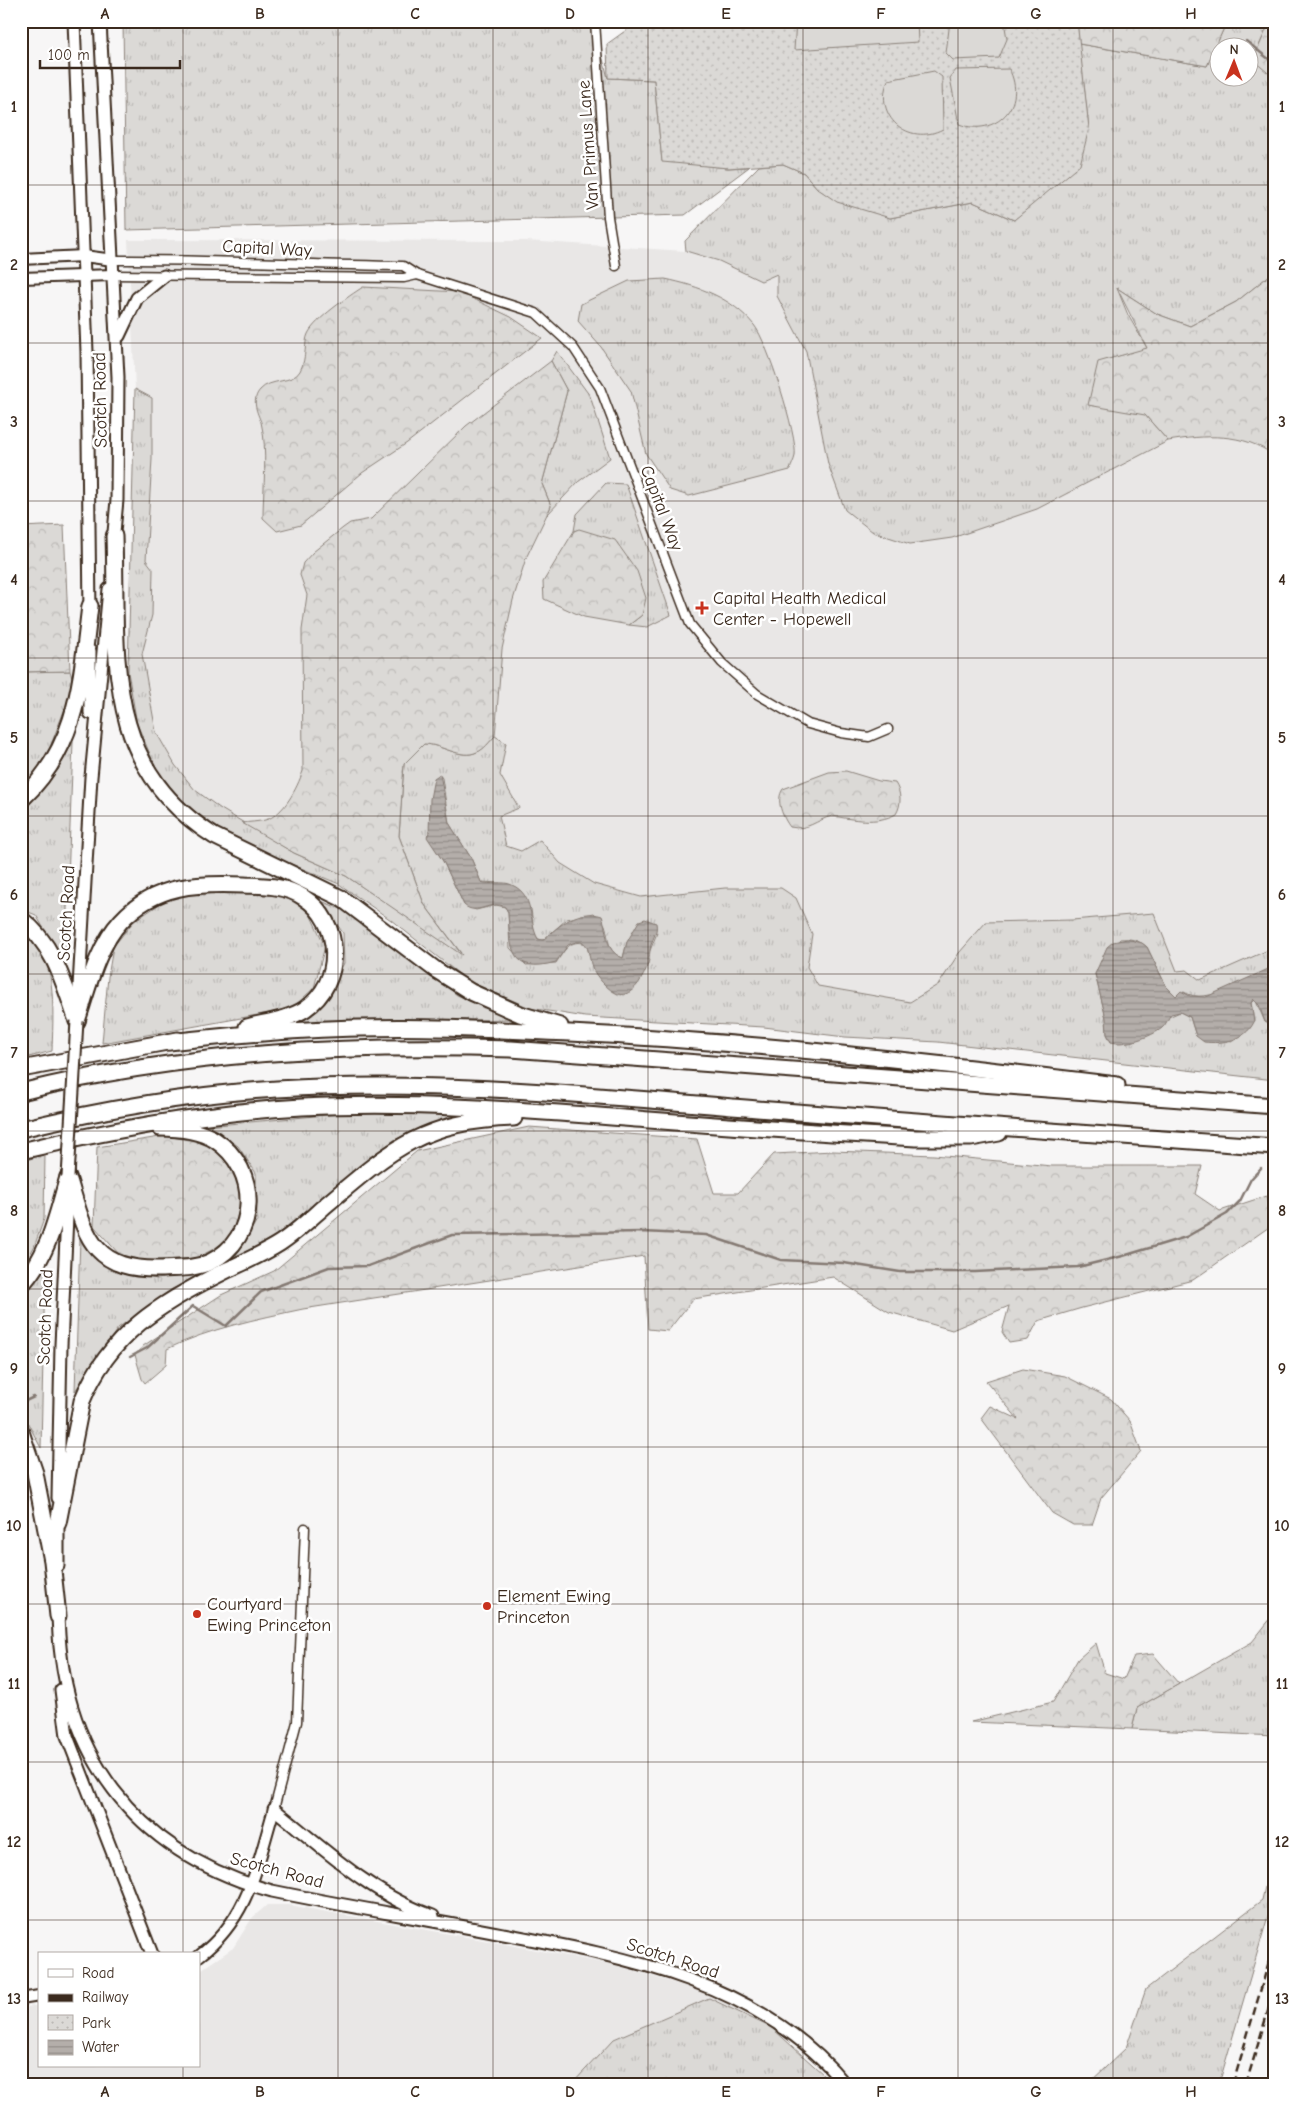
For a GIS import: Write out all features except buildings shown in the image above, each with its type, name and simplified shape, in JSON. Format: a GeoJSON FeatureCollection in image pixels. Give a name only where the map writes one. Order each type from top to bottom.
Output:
{"type":"FeatureCollection","features":[{"type":"Feature","properties":{"kind":"highway"},"geometry":{"type":"LineString","coordinates":[[114,536],[118,680],[124,718],[135,747],[147,770],[182,812],[204,830],[225,842],[341,898],[436,970],[471,992],[505,1008],[542,1022],[611,1035]]}},
{"type":"Feature","properties":{"kind":"highway"},"geometry":{"type":"LineString","coordinates":[[21,800],[44,776],[67,735],[79,693],[90,606]]}},
{"type":"Feature","properties":{"kind":"highway"},"geometry":{"type":"LineString","coordinates":[[23,1069],[286,1018],[314,1002],[328,982],[334,958],[330,932],[314,905],[290,891],[262,886],[197,884],[160,892],[132,910],[109,936],[93,974],[77,1021]]}},
{"type":"Feature","properties":{"kind":"highway"},"geometry":{"type":"LineString","coordinates":[[21,919],[40,937],[51,953],[77,1021]]}},
{"type":"Feature","properties":{"kind":"highway"},"geometry":{"type":"LineString","coordinates":[[169,1042],[360,1028],[470,1028],[611,1035],[939,1063],[1275,1105]]}},
{"type":"Feature","properties":{"kind":"highway"},"geometry":{"type":"LineString","coordinates":[[21,1092],[112,1074],[226,1056],[312,1049],[433,1047],[511,1049],[1275,1105]]}},
{"type":"Feature","properties":{"kind":"highway"},"geometry":{"type":"LineString","coordinates":[[21,1129],[70,1117],[210,1095],[274,1089],[398,1086],[535,1091],[1275,1147]]}},
{"type":"Feature","properties":{"kind":"highway"},"geometry":{"type":"LineString","coordinates":[[25,1151],[195,1116],[265,1109],[334,1106],[441,1106],[916,1138],[971,1138],[1018,1129]]}},
{"type":"Feature","properties":{"kind":"highway"},"geometry":{"type":"LineString","coordinates":[[58,1523],[77,1415],[89,1384],[119,1341],[141,1320],[161,1306],[275,1246],[385,1156],[413,1139],[434,1130],[478,1120],[545,1117],[659,1121]]}},
{"type":"Feature","properties":{"kind":"highway"},"geometry":{"type":"LineString","coordinates":[[68,1177],[88,1238],[106,1257],[121,1265],[134,1269],[197,1266],[219,1257],[235,1242],[247,1218],[248,1190],[238,1163],[222,1145],[205,1135],[184,1130],[156,1128],[103,1134]]}},
{"type":"Feature","properties":{"kind":"highway"},"geometry":{"type":"LineString","coordinates":[[21,1285],[36,1266],[46,1248],[68,1177]]}},
{"type":"Feature","properties":{"kind":"highway"},"geometry":{"type":"LineString","coordinates":[[21,1432],[36,1473],[52,1561],[58,1616]]}},
{"type":"Feature","properties":{"kind":"main road","name":"Scotch Road"},"geometry":{"type":"LineString","coordinates":[[74,21],[84,256],[90,483],[90,777]]}},
{"type":"Feature","properties":{"kind":"main road","name":"Scotch Road"},"geometry":{"type":"LineString","coordinates":[[100,21],[113,260],[118,431],[114,536],[90,777],[68,1177],[61,1345],[58,1616],[60,1661],[68,1700],[82,1736],[101,1771],[132,1812],[160,1838],[185,1855],[224,1875],[251,1885],[296,1896],[463,1926],[626,1960],[717,1990],[749,2006],[797,2038],[845,2084]]}},
{"type":"Feature","properties":{"kind":"main road"},"geometry":{"type":"LineString","coordinates":[[116,345],[122,325],[137,298],[164,276]]}},
{"type":"Feature","properties":{"kind":"main road"},"geometry":{"type":"LineString","coordinates":[[60,1661],[62,1710],[66,1736],[151,1952]]}},
{"type":"Feature","properties":{"kind":"main road"},"geometry":{"type":"LineString","coordinates":[[274,1809],[350,1870],[386,1893],[429,1915],[463,1926]]}},
{"type":"Feature","properties":{"kind":"street","name":"Van Primus Lane"},"geometry":{"type":"LineString","coordinates":[[595,21],[608,225],[616,266]]}},
{"type":"Feature","properties":{"kind":"street"},"geometry":{"type":"LineString","coordinates":[[21,258],[84,256],[113,260]]}},
{"type":"Feature","properties":{"kind":"street","name":"Capital Way"},"geometry":{"type":"LineString","coordinates":[[113,260],[175,259],[249,261],[294,265],[403,266],[417,274],[536,313],[573,347],[600,388],[690,624],[722,663],[757,694],[808,724],[840,733],[869,737],[888,728]]}},
{"type":"Feature","properties":{"kind":"street","name":"Capital Way"},"geometry":{"type":"LineString","coordinates":[[113,275],[404,278],[417,274]]}},
{"type":"Feature","properties":{"kind":"street"},"geometry":{"type":"LineString","coordinates":[[21,278],[113,275]]}},
{"type":"Feature","properties":{"kind":"street"},"geometry":{"type":"LineString","coordinates":[[200,1955],[231,1926],[244,1904],[274,1809],[297,1722],[305,1528]]}},
{"type":"Feature","properties":{"kind":"street"},"geometry":{"type":"LineString","coordinates":[[21,1998],[38,1996]]}},
{"type":"Feature","properties":{"kind":"shaded area","name":"Capital Health Medical Center - Hopewell"},"geometry":{"type":"Polygon","coordinates":[[[128,240],[526,241],[686,251],[719,261],[761,281],[777,274],[777,296],[806,351],[817,404],[952,538],[1037,509],[1168,441],[1200,436],[1235,437],[1265,449],[1275,456],[1275,1080],[938,1042],[845,1037],[764,1027],[585,1017],[530,1008],[468,981],[391,920],[339,884],[277,858],[222,831],[156,768],[137,724],[128,672],[135,389],[128,240]]]}},
{"type":"Feature","properties":{"kind":"shaded area"},"geometry":{"type":"Polygon","coordinates":[[[267,1905],[289,1905],[615,1965],[691,1988],[737,2008],[772,2028],[834,2084],[21,2084],[21,2008],[38,2005],[38,2068],[200,2068],[200,1970],[233,1948],[252,1918],[267,1905]]]}},
{"type":"Feature","properties":{"kind":"green space"},"geometry":{"type":"Polygon","coordinates":[[[123,21],[593,21],[608,78],[654,80],[662,161],[728,168],[749,167],[685,215],[126,230],[123,21]]]}},
{"type":"Feature","properties":{"kind":"green space"},"geometry":{"type":"Polygon","coordinates":[[[639,21],[1077,21],[1089,128],[1080,165],[1014,220],[973,202],[890,218],[837,202],[818,189],[804,173],[783,164],[728,168],[662,162],[654,80],[608,78],[607,44],[639,21]]]}},
{"type":"Feature","properties":{"kind":"green space"},"geometry":{"type":"Polygon","coordinates":[[[796,21],[917,21],[918,42],[794,50],[796,21]]]}},
{"type":"Feature","properties":{"kind":"green space"},"geometry":{"type":"Polygon","coordinates":[[[950,21],[1004,21],[1007,39],[999,58],[953,60],[946,53],[950,21]]]}},
{"type":"Feature","properties":{"kind":"green space"},"geometry":{"type":"Polygon","coordinates":[[[1077,21],[1227,21],[1219,38],[1208,38],[1207,66],[1079,44],[1077,21]]]}},
{"type":"Feature","properties":{"kind":"green space"},"geometry":{"type":"Polygon","coordinates":[[[1227,21],[1275,21],[1275,30],[1267,28],[1258,48],[1258,38],[1219,38],[1227,21]]]}},
{"type":"Feature","properties":{"kind":"green space"},"geometry":{"type":"Polygon","coordinates":[[[1267,28],[1275,30],[1275,79],[1258,64],[1258,49],[1267,28]]]}},
{"type":"Feature","properties":{"kind":"green space"},"geometry":{"type":"Polygon","coordinates":[[[1079,44],[1207,66],[1208,64],[1208,88],[1258,88],[1258,64],[1275,79],[1275,271],[1236,302],[1190,326],[1157,314],[1117,288],[1128,315],[1147,348],[1132,354],[1145,415],[1168,441],[1037,509],[952,538],[910,544],[873,532],[845,510],[828,464],[806,351],[777,296],[777,274],[761,281],[719,261],[686,251],[685,241],[759,166],[783,164],[804,173],[818,189],[890,218],[973,202],[1014,220],[1089,128],[1079,44]]]}},
{"type":"Feature","properties":{"kind":"green space"},"geometry":{"type":"Polygon","coordinates":[[[1009,69],[1014,82],[1014,95],[1011,106],[1005,115],[996,122],[985,126],[973,127],[959,124],[950,78],[956,70],[1009,69]]]}},
{"type":"Feature","properties":{"kind":"green space"},"geometry":{"type":"Polygon","coordinates":[[[934,71],[942,77],[943,129],[930,134],[906,131],[897,125],[885,105],[888,80],[934,71]]]}},
{"type":"Feature","properties":{"kind":"green space"},"geometry":{"type":"Polygon","coordinates":[[[1275,271],[1275,456],[1263,448],[1250,443],[1223,437],[1196,437],[1168,441],[1145,415],[1088,405],[1098,362],[1147,348],[1117,288],[1157,314],[1190,326],[1236,302],[1275,271]]]}},
{"type":"Feature","properties":{"kind":"green space"},"geometry":{"type":"Polygon","coordinates":[[[665,279],[690,285],[725,300],[736,307],[760,334],[787,410],[792,430],[795,456],[790,470],[689,496],[670,490],[646,454],[631,391],[601,347],[578,321],[581,304],[629,281],[665,279]]]}},
{"type":"Feature","properties":{"kind":"green space"},"geometry":{"type":"Polygon","coordinates":[[[363,287],[459,292],[511,317],[542,338],[407,443],[362,473],[301,525],[277,531],[263,518],[264,444],[261,422],[255,402],[257,394],[264,386],[287,380],[297,375],[305,356],[307,337],[312,328],[333,308],[363,287]]]}},
{"type":"Feature","properties":{"kind":"green space"},"geometry":{"type":"Polygon","coordinates":[[[557,351],[590,396],[610,458],[578,482],[547,515],[551,506],[542,484],[567,391],[551,361],[557,351]]]}},
{"type":"Feature","properties":{"kind":"green space"},"geometry":{"type":"Polygon","coordinates":[[[551,361],[567,391],[542,484],[551,506],[526,558],[513,600],[502,649],[495,736],[482,749],[471,754],[458,753],[424,744],[404,764],[399,836],[424,904],[462,955],[346,876],[294,853],[242,823],[265,820],[278,813],[289,800],[303,771],[302,630],[307,595],[300,575],[303,563],[313,552],[350,523],[371,519],[466,426],[551,361]]]}},
{"type":"Feature","properties":{"kind":"green space"},"geometry":{"type":"Polygon","coordinates":[[[135,389],[152,398],[152,459],[146,560],[153,569],[152,615],[142,654],[156,732],[175,765],[195,790],[221,809],[294,853],[346,876],[461,953],[424,904],[399,836],[404,764],[424,744],[458,753],[471,754],[482,749],[495,736],[506,743],[500,775],[519,808],[499,816],[506,846],[521,851],[540,840],[560,863],[594,884],[641,897],[725,888],[781,888],[796,898],[812,934],[807,967],[818,986],[910,1002],[939,984],[959,953],[986,922],[1072,920],[1154,913],[1177,971],[1187,970],[1200,980],[1275,947],[1275,966],[1230,989],[1205,996],[1194,996],[1184,992],[1176,996],[1166,986],[1147,947],[1131,939],[1120,939],[1095,974],[1106,1018],[1107,1034],[1111,1042],[1180,1012],[1190,1017],[1196,1036],[1233,1041],[1245,1033],[1251,1026],[1253,1017],[1251,1003],[1255,999],[1265,1022],[1275,1027],[1275,1080],[938,1042],[845,1037],[764,1027],[585,1017],[530,1008],[468,981],[391,920],[339,884],[277,858],[222,831],[180,801],[156,768],[137,724],[128,672],[135,389]],[[439,774],[429,833],[427,835],[443,861],[464,905],[476,910],[496,905],[505,907],[508,912],[510,948],[526,965],[556,963],[568,947],[576,943],[586,944],[596,974],[649,953],[657,933],[627,942],[623,958],[611,949],[605,925],[594,913],[567,919],[543,940],[538,939],[534,932],[531,909],[500,883],[481,882],[471,858],[449,823],[442,778],[439,774]]]}},
{"type":"Feature","properties":{"kind":"green space"},"geometry":{"type":"Polygon","coordinates":[[[606,483],[626,484],[671,615],[647,627],[629,625],[642,615],[574,531],[577,514],[606,483]]]}},
{"type":"Feature","properties":{"kind":"green space"},"geometry":{"type":"Polygon","coordinates":[[[64,525],[70,671],[21,672],[21,527],[64,525]]]}},
{"type":"Feature","properties":{"kind":"green space"},"geometry":{"type":"Polygon","coordinates":[[[579,529],[615,540],[637,571],[646,598],[642,615],[629,625],[584,617],[544,599],[543,582],[574,531],[579,529]]]}},
{"type":"Feature","properties":{"kind":"green space"},"geometry":{"type":"Polygon","coordinates":[[[70,671],[74,685],[42,768],[21,786],[21,672],[70,671]]]}},
{"type":"Feature","properties":{"kind":"green space"},"geometry":{"type":"Polygon","coordinates":[[[73,742],[65,965],[36,915],[21,909],[21,811],[58,770],[73,742]]]}},
{"type":"Feature","properties":{"kind":"green space"},"geometry":{"type":"Polygon","coordinates":[[[846,771],[879,781],[895,783],[899,790],[900,798],[896,814],[872,820],[856,820],[832,816],[802,828],[790,827],[785,819],[780,803],[783,789],[829,772],[846,771]]]}},
{"type":"Feature","properties":{"kind":"green space"},"geometry":{"type":"Polygon","coordinates":[[[209,891],[286,894],[309,912],[325,946],[314,988],[291,1009],[102,1043],[108,977],[113,947],[133,922],[167,899],[209,891]]]}},
{"type":"Feature","properties":{"kind":"green space"},"geometry":{"type":"Polygon","coordinates":[[[321,901],[359,916],[457,995],[514,1019],[292,1024],[327,996],[344,963],[343,933],[321,901]]]}},
{"type":"Feature","properties":{"kind":"green space"},"geometry":{"type":"Polygon","coordinates":[[[21,928],[34,937],[47,962],[52,992],[53,1023],[52,1051],[21,1059],[21,928]]]}},
{"type":"Feature","properties":{"kind":"green space"},"geometry":{"type":"Polygon","coordinates":[[[348,1113],[462,1115],[394,1140],[270,1240],[235,1257],[257,1220],[256,1173],[238,1146],[207,1126],[348,1113]]]}},
{"type":"Feature","properties":{"kind":"green space"},"geometry":{"type":"Polygon","coordinates":[[[529,1127],[697,1139],[714,1193],[738,1193],[774,1154],[833,1151],[934,1155],[1052,1166],[1202,1166],[1195,1194],[1220,1211],[1266,1196],[1272,1225],[1193,1280],[1038,1321],[1028,1340],[1009,1343],[1002,1332],[1009,1306],[952,1330],[889,1312],[833,1277],[693,1299],[668,1331],[648,1329],[644,1256],[303,1309],[251,1321],[200,1335],[167,1349],[166,1365],[145,1383],[142,1379],[135,1355],[143,1346],[221,1295],[274,1271],[417,1151],[529,1127]]]}},
{"type":"Feature","properties":{"kind":"green space"},"geometry":{"type":"Polygon","coordinates":[[[166,1136],[211,1144],[235,1172],[241,1200],[233,1234],[214,1249],[196,1258],[144,1261],[119,1254],[94,1226],[97,1147],[166,1136]]]}},
{"type":"Feature","properties":{"kind":"green space"},"geometry":{"type":"Polygon","coordinates":[[[45,1154],[44,1219],[34,1247],[21,1271],[21,1162],[45,1154]]]}},
{"type":"Feature","properties":{"kind":"green space"},"geometry":{"type":"Polygon","coordinates":[[[80,1239],[114,1270],[157,1279],[210,1271],[172,1289],[118,1328],[75,1391],[80,1239]]]}},
{"type":"Feature","properties":{"kind":"green space"},"geometry":{"type":"Polygon","coordinates":[[[45,1269],[41,1448],[21,1410],[21,1298],[45,1269]]]}},
{"type":"Feature","properties":{"kind":"green space"},"geometry":{"type":"Polygon","coordinates":[[[1023,1369],[1065,1376],[1111,1399],[1130,1421],[1141,1451],[1101,1498],[1092,1525],[1073,1525],[1052,1513],[981,1418],[990,1406],[1018,1419],[986,1381],[1023,1369]]]}},
{"type":"Feature","properties":{"kind":"green space"},"geometry":{"type":"Polygon","coordinates":[[[1275,1613],[1275,1736],[1132,1729],[1137,1708],[1252,1642],[1275,1613]]]}},
{"type":"Feature","properties":{"kind":"green space"},"geometry":{"type":"Polygon","coordinates":[[[1096,1643],[1105,1673],[1124,1679],[1134,1656],[1153,1654],[1179,1684],[1137,1708],[1132,1729],[971,1722],[1053,1702],[1078,1659],[1096,1643]]]}},
{"type":"Feature","properties":{"kind":"green space"},"geometry":{"type":"Polygon","coordinates":[[[1275,1843],[1275,1892],[1219,2084],[1088,2084],[1126,2048],[1146,1989],[1262,1900],[1275,1843]]]}},
{"type":"Feature","properties":{"kind":"green space"},"geometry":{"type":"Polygon","coordinates":[[[709,1998],[772,2028],[834,2084],[572,2084],[614,2039],[709,1998]]]}},
{"type":"Feature","properties":{"kind":"water"},"geometry":{"type":"Polygon","coordinates":[[[440,774],[449,823],[471,858],[481,882],[508,884],[519,889],[528,902],[538,939],[543,940],[570,919],[577,916],[593,914],[602,916],[610,946],[617,955],[623,958],[627,942],[639,921],[645,919],[656,923],[656,932],[650,947],[648,964],[641,980],[633,989],[628,993],[618,994],[607,987],[594,971],[587,947],[581,942],[568,945],[556,962],[529,965],[521,961],[512,947],[508,912],[505,907],[495,905],[474,909],[464,905],[443,861],[427,837],[429,833],[430,799],[434,778],[440,774]]]}},
{"type":"Feature","properties":{"kind":"water"},"geometry":{"type":"Polygon","coordinates":[[[1127,939],[1142,943],[1147,947],[1166,986],[1176,996],[1181,991],[1190,996],[1206,997],[1275,966],[1275,1027],[1265,1022],[1259,1005],[1253,999],[1251,1003],[1254,1022],[1245,1033],[1232,1040],[1204,1042],[1196,1036],[1190,1017],[1180,1012],[1171,1014],[1162,1028],[1145,1037],[1130,1042],[1111,1042],[1107,1034],[1106,1018],[1095,974],[1107,947],[1113,942],[1127,939]]]}},
{"type":"Feature","properties":{"kind":"waterway"},"geometry":{"type":"LineString","coordinates":[[1258,51],[1275,64]]}},
{"type":"Feature","properties":{"kind":"waterway"},"geometry":{"type":"LineString","coordinates":[[130,1357],[147,1348],[193,1306],[226,1326],[261,1292],[329,1267],[368,1266],[452,1235],[643,1232],[706,1235],[781,1260],[844,1263],[900,1272],[975,1272],[1078,1267],[1186,1237],[1227,1214],[1240,1201],[1251,1179],[1261,1168]]}},
{"type":"Feature","properties":{"kind":"waterway"},"geometry":{"type":"LineString","coordinates":[[21,1403],[34,1397]]}},
{"type":"Feature","properties":{"kind":"railway"},"geometry":{"type":"LineString","coordinates":[[1233,2084],[1275,1941]]}},
{"type":"Feature","properties":{"kind":"railway"},"geometry":{"type":"LineString","coordinates":[[1246,2084],[1275,1988]]}},
{"type":"Feature","properties":{"kind":"place","name":"Capital Health Medical Center - Hopewell"},"geometry":{"type":"Point","coordinates":[702,608]}},
{"type":"Feature","properties":{"kind":"place","name":"Element Ewing Princeton"},"geometry":{"type":"Point","coordinates":[487,1606]}},
{"type":"Feature","properties":{"kind":"place","name":"Courtyard Ewing Princeton"},"geometry":{"type":"Point","coordinates":[197,1614]}}]}
